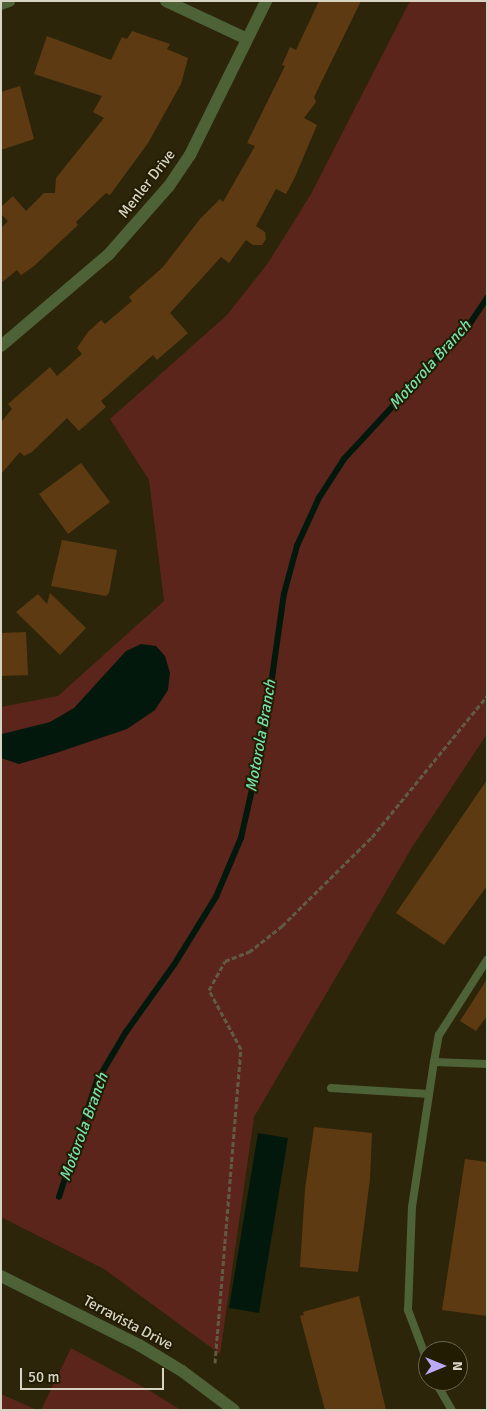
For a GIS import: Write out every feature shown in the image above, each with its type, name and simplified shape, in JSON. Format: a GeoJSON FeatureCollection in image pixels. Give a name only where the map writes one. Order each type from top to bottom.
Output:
{"type":"FeatureCollection","features":[{"type":"Feature","properties":{"kind":"street"},"geometry":{"type":"LineString","coordinates":[[1,4],[9,1]]}},
{"type":"Feature","properties":{"kind":"street"},"geometry":{"type":"LineString","coordinates":[[166,1],[247,39]]}},
{"type":"Feature","properties":{"kind":"street","name":"Menler Drive"},"geometry":{"type":"LineString","coordinates":[[1,346],[109,254],[169,186],[190,154],[266,1]]}},
{"type":"Feature","properties":{"kind":"street","name":"Terravista Drive"},"geometry":{"type":"LineString","coordinates":[[1,1276],[139,1344],[197,1381],[234,1410]]}},
{"type":"Feature","properties":{"kind":"lane"},"geometry":{"type":"LineString","coordinates":[[420,1341],[408,1310],[412,1208],[434,1062],[439,1035],[487,960]]}},
{"type":"Feature","properties":{"kind":"lane"},"geometry":{"type":"LineString","coordinates":[[434,1062],[487,1064]]}},
{"type":"Feature","properties":{"kind":"lane"},"geometry":{"type":"LineString","coordinates":[[331,1088],[430,1094]]}},
{"type":"Feature","properties":{"kind":"lane"},"geometry":{"type":"LineString","coordinates":[[441,1391],[452,1410]]}},
{"type":"Feature","properties":{"kind":"path"},"geometry":{"type":"LineString","coordinates":[[215,1363],[241,1048],[209,990],[225,962],[249,952],[282,926],[372,838],[487,696]]}},
{"type":"Feature","properties":{"kind":"shaded area"},"geometry":{"type":"Polygon","coordinates":[[[410,1],[487,1],[487,734],[411,849],[254,1117],[220,1354],[104,1269],[1,1217],[1,707],[58,696],[164,601],[149,480],[110,419],[227,315],[268,263],[311,194],[410,1]]]}},
{"type":"Feature","properties":{"kind":"shaded area"},"geometry":{"type":"Polygon","coordinates":[[[141,644],[156,646],[165,656],[170,673],[168,690],[155,710],[127,729],[56,753],[19,764],[1,758],[2,734],[50,722],[74,708],[126,651],[141,644]]]}},
{"type":"Feature","properties":{"kind":"shaded area"},"geometry":{"type":"Polygon","coordinates":[[[258,1133],[288,1138],[259,1313],[229,1308],[258,1133]]]}},
{"type":"Feature","properties":{"kind":"shaded area"},"geometry":{"type":"Polygon","coordinates":[[[71,1348],[145,1388],[181,1410],[41,1410],[71,1348]]]}},
{"type":"Feature","properties":{"kind":"shaded area"},"geometry":{"type":"Polygon","coordinates":[[[1,1394],[37,1410],[1,1410],[1,1394]]]}},
{"type":"Feature","properties":{"kind":"building"},"geometry":{"type":"Polygon","coordinates":[[[319,1],[361,1],[314,97],[316,102],[304,118],[317,125],[295,177],[286,194],[276,189],[256,226],[265,232],[266,239],[262,245],[253,245],[246,240],[229,263],[221,257],[170,313],[188,333],[157,360],[153,355],[101,401],[106,407],[79,431],[67,418],[32,452],[24,456],[20,452],[1,474],[1,422],[12,409],[8,404],[50,367],[57,376],[82,354],[77,348],[88,332],[101,320],[105,324],[132,301],[129,297],[163,267],[200,219],[220,199],[223,202],[255,146],[247,143],[285,66],[282,65],[290,47],[296,50],[319,1]]]}},
{"type":"Feature","properties":{"kind":"building"},"geometry":{"type":"Polygon","coordinates":[[[132,31],[170,44],[167,49],[188,58],[181,84],[148,143],[110,195],[106,193],[76,222],[78,225],[34,266],[21,275],[17,270],[1,283],[1,228],[8,221],[1,214],[1,207],[13,196],[26,211],[44,193],[55,193],[56,178],[104,118],[93,112],[102,96],[34,74],[47,36],[111,60],[122,37],[127,39],[132,31]]]}},
{"type":"Feature","properties":{"kind":"building"},"geometry":{"type":"Polygon","coordinates":[[[20,86],[34,139],[1,150],[1,92],[20,86]]]}},
{"type":"Feature","properties":{"kind":"building"},"geometry":{"type":"Polygon","coordinates":[[[81,463],[110,502],[68,534],[39,494],[81,463]]]}},
{"type":"Feature","properties":{"kind":"building"},"geometry":{"type":"Polygon","coordinates":[[[62,540],[117,550],[109,593],[106,596],[51,586],[62,540]]]}},
{"type":"Feature","properties":{"kind":"building"},"geometry":{"type":"Polygon","coordinates":[[[50,593],[86,628],[60,655],[16,612],[38,594],[47,604],[50,593]]]}},
{"type":"Feature","properties":{"kind":"building"},"geometry":{"type":"Polygon","coordinates":[[[26,632],[28,675],[1,676],[1,633],[26,632]]]}},
{"type":"Feature","properties":{"kind":"building"},"geometry":{"type":"Polygon","coordinates":[[[487,780],[487,886],[444,945],[396,913],[487,780]]]}},
{"type":"Feature","properties":{"kind":"building"},"geometry":{"type":"Polygon","coordinates":[[[487,979],[487,1016],[476,1031],[460,1021],[487,979]]]}},
{"type":"Feature","properties":{"kind":"building"},"geometry":{"type":"Polygon","coordinates":[[[314,1127],[372,1133],[370,1179],[358,1272],[300,1267],[305,1189],[314,1127]]]}},
{"type":"Feature","properties":{"kind":"building"},"geometry":{"type":"Polygon","coordinates":[[[465,1159],[487,1162],[487,1316],[442,1310],[465,1159]]]}},
{"type":"Feature","properties":{"kind":"building"},"geometry":{"type":"Polygon","coordinates":[[[359,1296],[386,1410],[325,1410],[300,1316],[304,1315],[303,1312],[359,1296]]]}},
{"type":"Feature","properties":{"kind":"waterway","name":"Motorola Branch"},"geometry":{"type":"LineString","coordinates":[[59,1197],[97,1081],[126,1032],[174,965],[216,897],[241,838],[263,741],[284,594],[297,546],[319,498],[344,459],[471,322],[487,298]]}}]}
